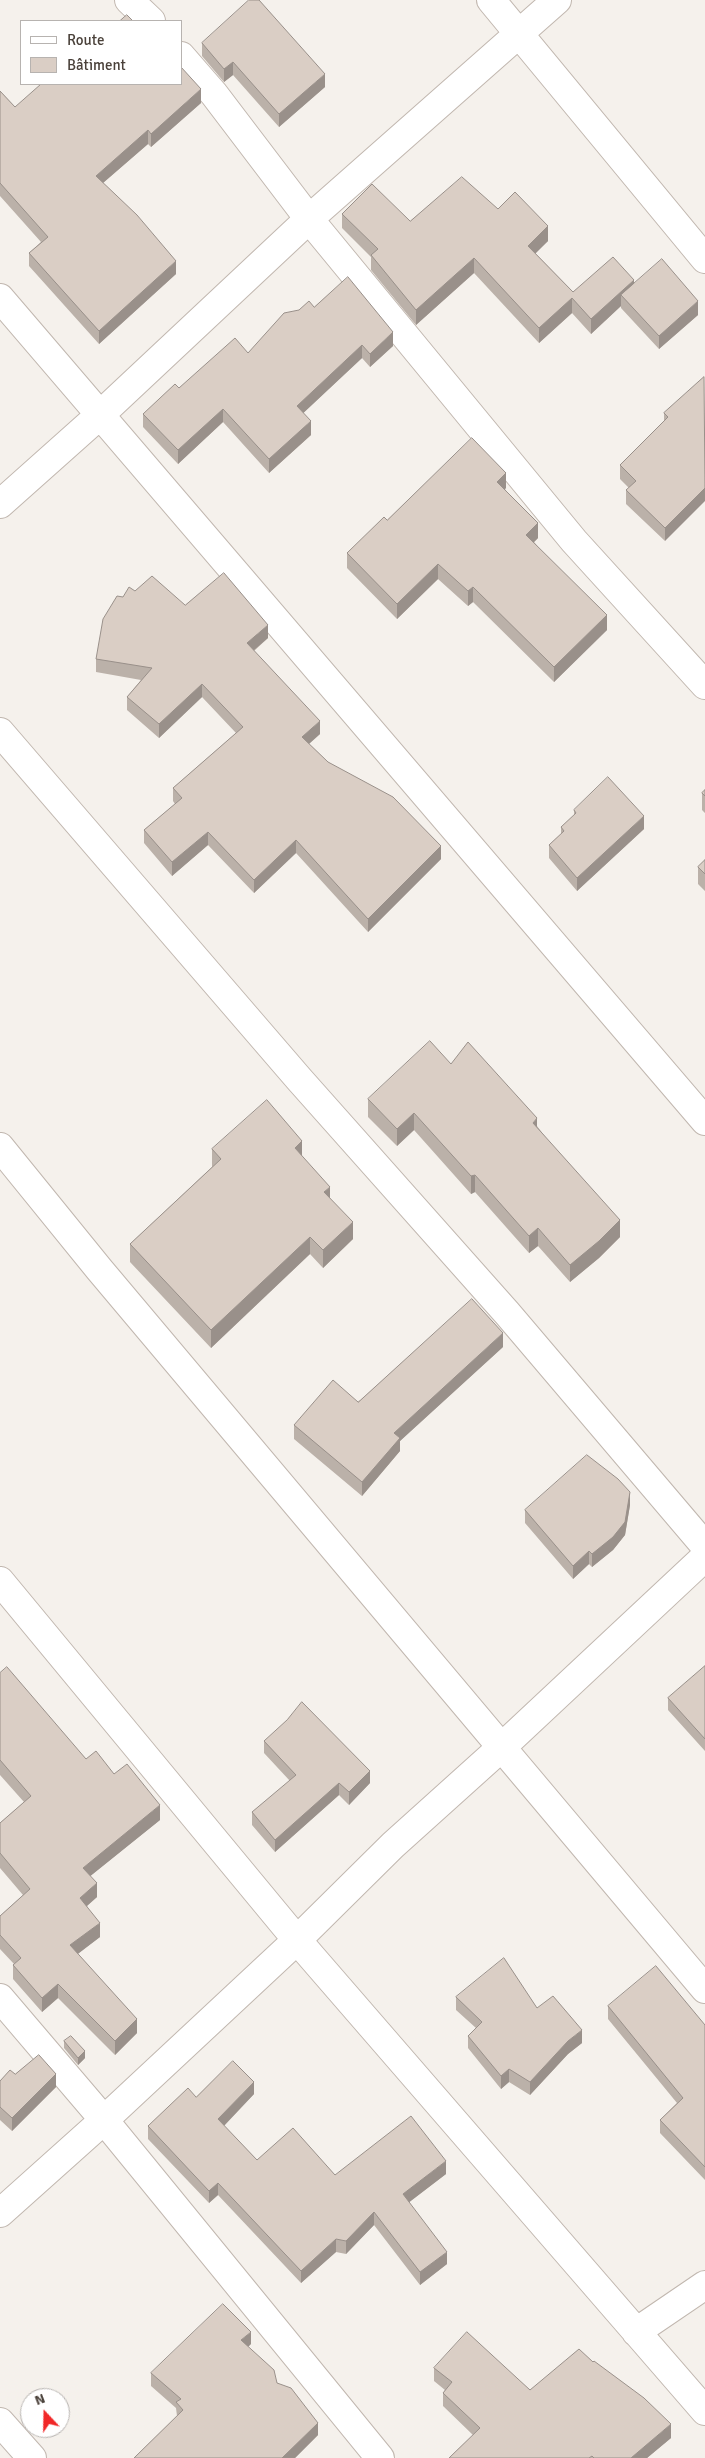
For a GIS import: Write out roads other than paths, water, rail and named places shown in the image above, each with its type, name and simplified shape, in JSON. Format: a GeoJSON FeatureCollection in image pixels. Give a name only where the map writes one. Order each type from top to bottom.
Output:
{"type":"FeatureCollection","features":[{"type":"Feature","properties":{"kind":"street"},"geometry":{"type":"LineString","coordinates":[[129,0],[150,20]]}},
{"type":"Feature","properties":{"kind":"street"},"geometry":{"type":"LineString","coordinates":[[491,0],[705,259]]}},
{"type":"Feature","properties":{"kind":"street"},"geometry":{"type":"LineString","coordinates":[[0,504],[101,414],[309,219],[557,0]]}},
{"type":"Feature","properties":{"kind":"street"},"geometry":{"type":"LineString","coordinates":[[182,57],[214,94],[309,219],[574,541],[705,685]]}},
{"type":"Feature","properties":{"kind":"street"},"geometry":{"type":"LineString","coordinates":[[0,298],[705,1121]]}},
{"type":"Feature","properties":{"kind":"street"},"geometry":{"type":"LineString","coordinates":[[0,732],[299,1079],[507,1313],[705,1546]]}},
{"type":"Feature","properties":{"kind":"street"},"geometry":{"type":"LineString","coordinates":[[0,1147],[105,1276],[705,1989]]}},
{"type":"Feature","properties":{"kind":"street"},"geometry":{"type":"LineString","coordinates":[[0,2213],[104,2120],[297,1940],[393,1846],[705,1557]]}},
{"type":"Feature","properties":{"kind":"street"},"geometry":{"type":"LineString","coordinates":[[0,1581],[297,1940],[705,2411]]}},
{"type":"Feature","properties":{"kind":"street"},"geometry":{"type":"LineString","coordinates":[[0,1998],[104,2120],[380,2458]]}},
{"type":"Feature","properties":{"kind":"street"},"geometry":{"type":"LineString","coordinates":[[636,2332],[705,2285]]}},
{"type":"Feature","properties":{"kind":"street"},"geometry":{"type":"LineString","coordinates":[[0,2422],[32,2458]]}}]}
